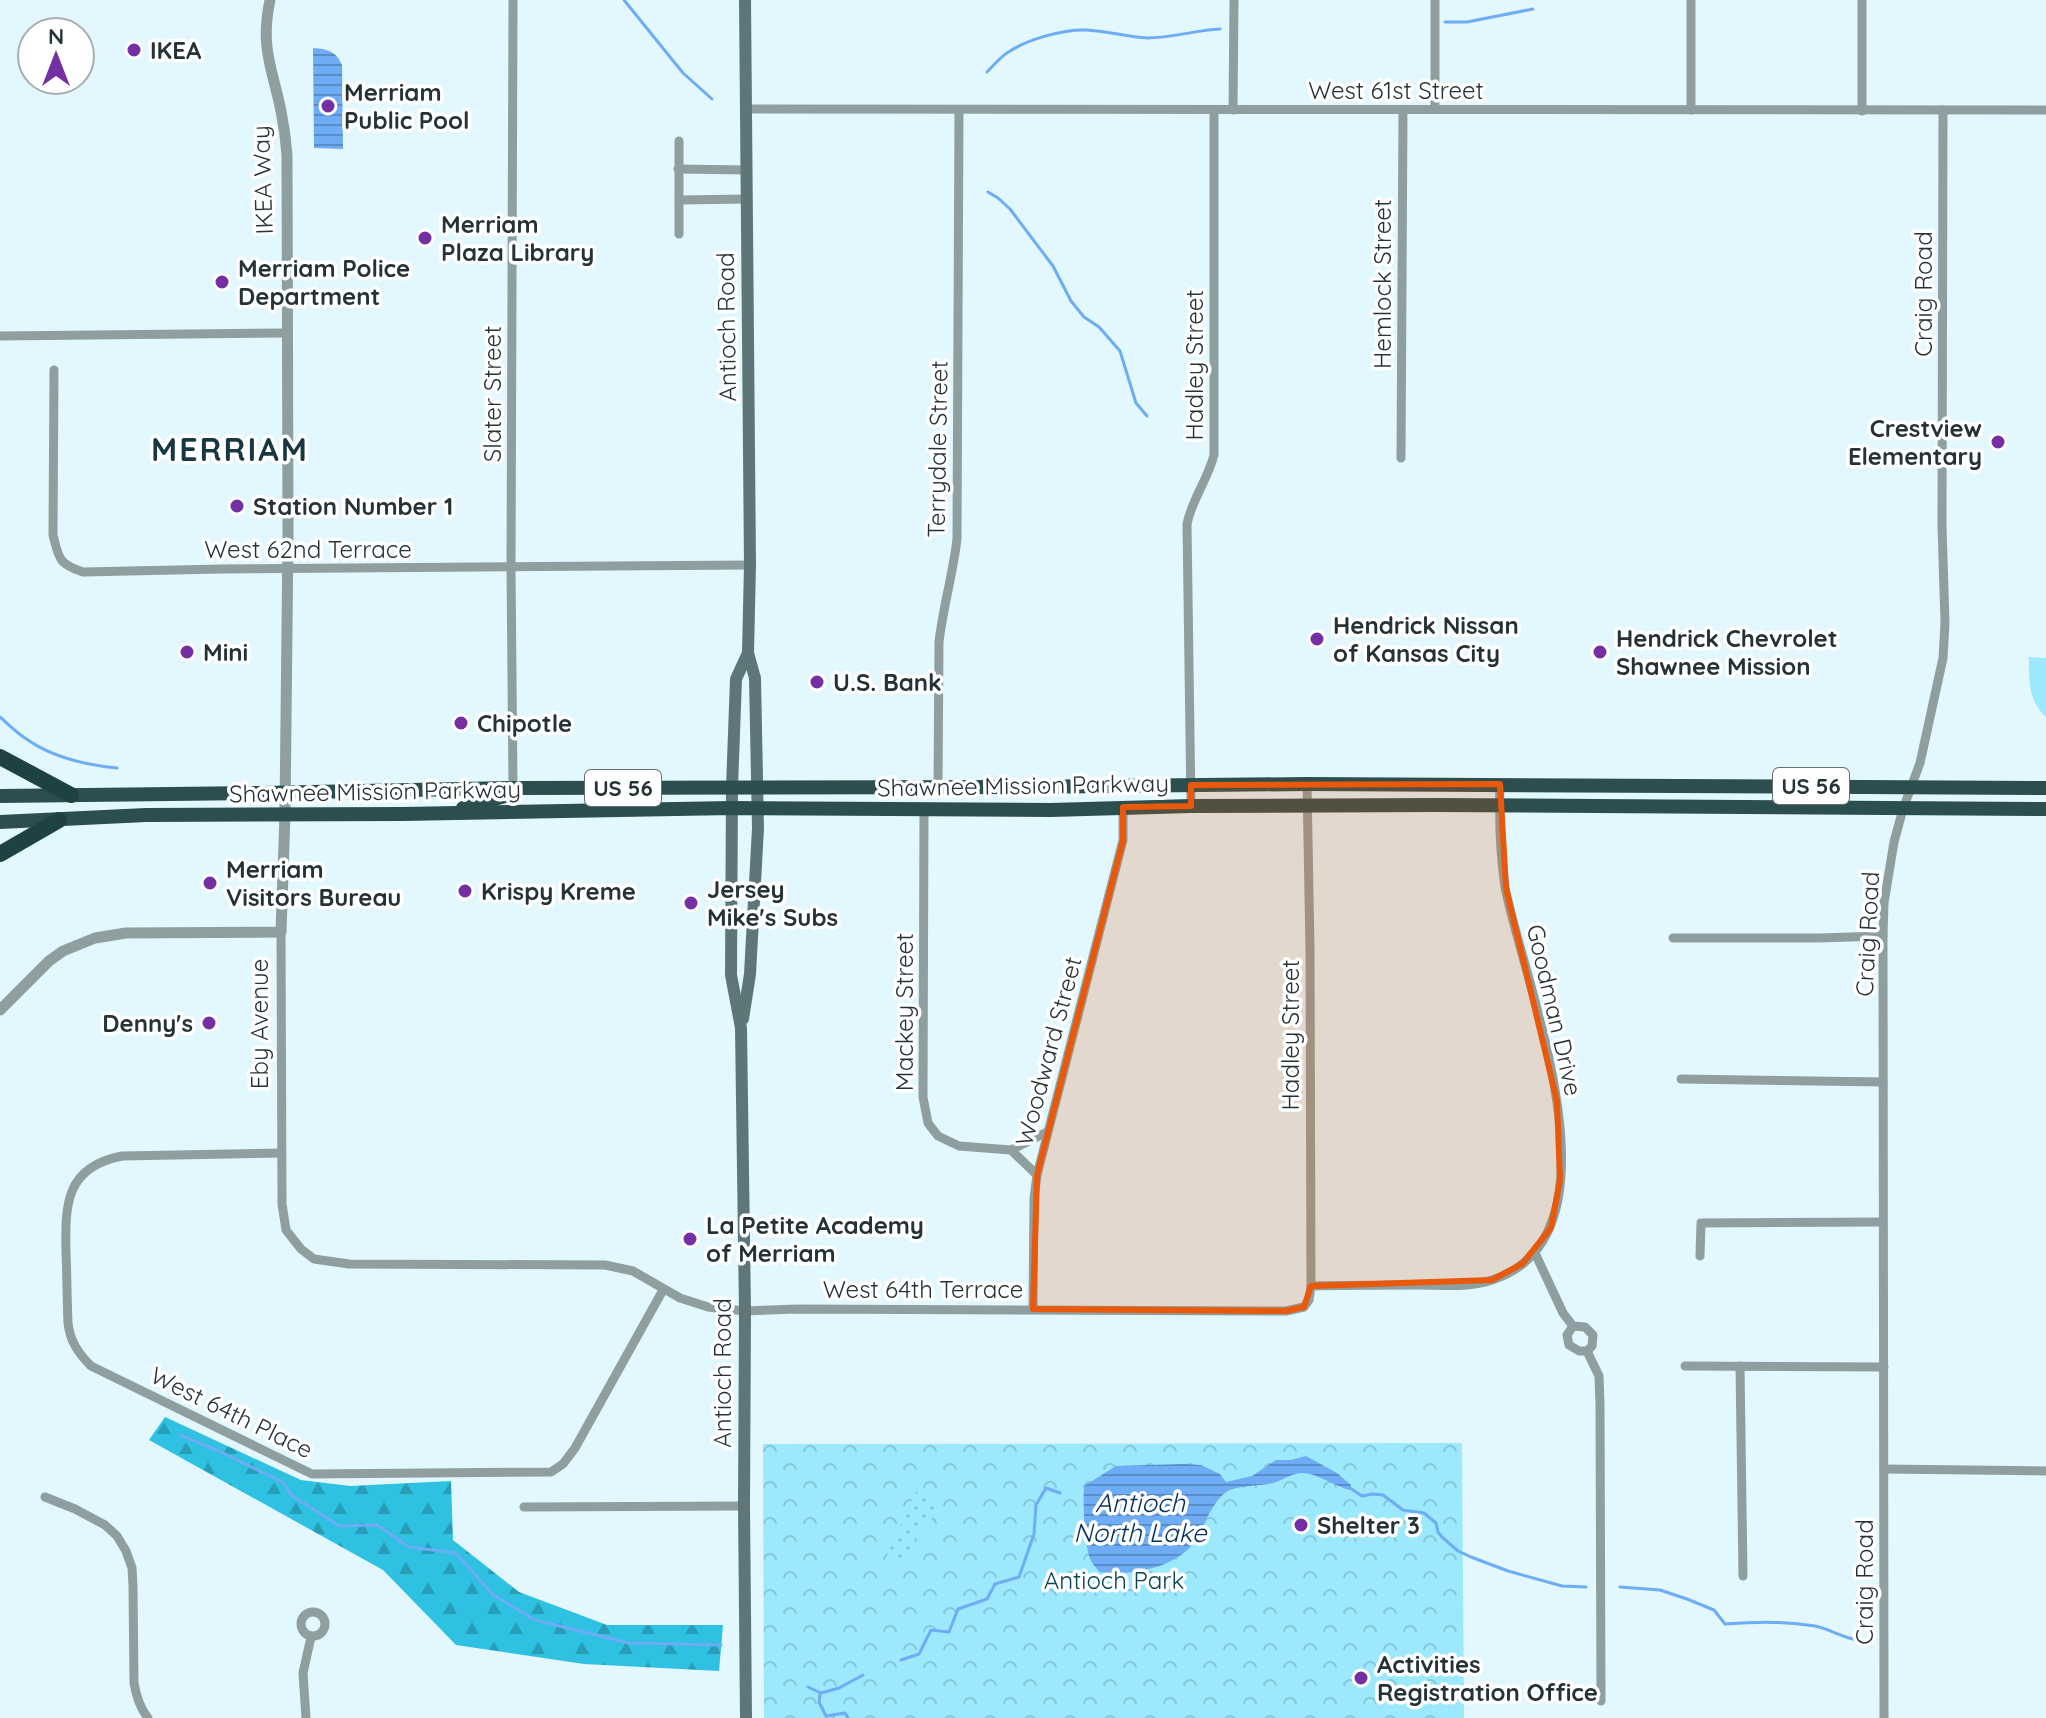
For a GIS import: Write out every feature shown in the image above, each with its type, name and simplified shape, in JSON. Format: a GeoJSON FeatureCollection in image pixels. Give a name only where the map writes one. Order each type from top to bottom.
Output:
{"type":"FeatureCollection","features":[{"type":"Feature","properties":{"kind":"highway"},"geometry":{"type":"LineString","coordinates":[[0,757],[71,795]]}},
{"type":"Feature","properties":{"kind":"highway","name":"Shawnee Mission Parkway"},"geometry":{"type":"LineString","coordinates":[[0,796],[513,788],[1307,784],[2046,788]]}},
{"type":"Feature","properties":{"kind":"highway"},"geometry":{"type":"LineString","coordinates":[[440,813],[505,796],[513,788]]}},
{"type":"Feature","properties":{"kind":"highway","name":"Shawnee Mission Parkway"},"geometry":{"type":"LineString","coordinates":[[0,822],[146,815],[732,808],[1051,810],[1191,806],[1499,805],[2046,809]]}},
{"type":"Feature","properties":{"kind":"highway","name":"US 56"},"geometry":{"type":"LineString","coordinates":[[0,854],[59,820]]}},
{"type":"Feature","properties":{"kind":"main road","name":"Antioch Road"},"geometry":{"type":"LineString","coordinates":[[741,1028],[750,974],[758,828],[755,678],[748,653],[750,565],[745,0]]}},
{"type":"Feature","properties":{"kind":"main road","name":"Antioch Road"},"geometry":{"type":"LineString","coordinates":[[746,1718],[741,1028],[731,975],[736,679],[748,653]]}},
{"type":"Feature","properties":{"kind":"street","name":"IKEA Way"},"geometry":{"type":"LineString","coordinates":[[270,0],[265,28],[266,49],[281,110],[287,155],[289,455],[284,793]]}},
{"type":"Feature","properties":{"kind":"street","name":"Slater Street"},"geometry":{"type":"LineString","coordinates":[[513,0],[513,788]]}},
{"type":"Feature","properties":{"kind":"street"},"geometry":{"type":"LineString","coordinates":[[1233,110],[1234,0]]}},
{"type":"Feature","properties":{"kind":"street"},"geometry":{"type":"LineString","coordinates":[[1435,0],[1435,109]]}},
{"type":"Feature","properties":{"kind":"street"},"geometry":{"type":"LineString","coordinates":[[1691,0],[1691,110]]}},
{"type":"Feature","properties":{"kind":"street"},"geometry":{"type":"LineString","coordinates":[[1862,0],[1862,111]]}},
{"type":"Feature","properties":{"kind":"street","name":"West 61st Street"},"geometry":{"type":"LineString","coordinates":[[745,109],[2046,110]]}},
{"type":"Feature","properties":{"kind":"street","name":"Terrydale Street"},"geometry":{"type":"LineString","coordinates":[[938,787],[939,642],[954,566],[957,528],[959,110]]}},
{"type":"Feature","properties":{"kind":"street","name":"Hadley Street"},"geometry":{"type":"LineString","coordinates":[[1191,806],[1187,524],[1194,499],[1210,470],[1214,455],[1214,110]]}},
{"type":"Feature","properties":{"kind":"street","name":"Hemlock Street"},"geometry":{"type":"LineString","coordinates":[[1401,458],[1403,110]]}},
{"type":"Feature","properties":{"kind":"street","name":"Craig Road"},"geometry":{"type":"LineString","coordinates":[[1884,1718],[1883,936],[1888,871],[1903,809],[1920,763],[1943,658],[1943,110]]}},
{"type":"Feature","properties":{"kind":"street"},"geometry":{"type":"LineString","coordinates":[[679,141],[679,234]]}},
{"type":"Feature","properties":{"kind":"street"},"geometry":{"type":"LineString","coordinates":[[678,169],[746,170]]}},
{"type":"Feature","properties":{"kind":"street"},"geometry":{"type":"LineString","coordinates":[[679,200],[746,199]]}},
{"type":"Feature","properties":{"kind":"street"},"geometry":{"type":"LineString","coordinates":[[0,336],[286,333]]}},
{"type":"Feature","properties":{"kind":"street","name":"West 62nd Terrace"},"geometry":{"type":"LineString","coordinates":[[54,370],[53,535],[59,559],[68,567],[83,572],[750,565]]}},
{"type":"Feature","properties":{"kind":"street","name":"Hadley Street"},"geometry":{"type":"LineString","coordinates":[[1307,784],[1311,1286]]}},
{"type":"Feature","properties":{"kind":"street","name":"Goodman Drive"},"geometry":{"type":"LineString","coordinates":[[1500,784],[1502,862],[1506,888],[1551,1065],[1559,1123],[1557,1210],[1551,1228],[1535,1253]]}},
{"type":"Feature","properties":{"kind":"street","name":"Eby Avenue"},"geometry":{"type":"LineString","coordinates":[[284,793],[282,1204],[286,1230],[301,1249]]}},
{"type":"Feature","properties":{"kind":"street","name":"Woodward Street"},"geometry":{"type":"LineString","coordinates":[[1033,1309],[1037,1175],[1123,840],[1123,807]]}},
{"type":"Feature","properties":{"kind":"street","name":"Mackey Street"},"geometry":{"type":"LineString","coordinates":[[924,809],[925,1112],[928,1123],[938,1136],[949,1142],[959,1146],[1011,1150]]}},
{"type":"Feature","properties":{"kind":"street"},"geometry":{"type":"LineString","coordinates":[[0,1010],[49,961],[63,951],[95,938],[126,933],[281,932]]}},
{"type":"Feature","properties":{"kind":"street"},"geometry":{"type":"LineString","coordinates":[[1673,938],[1883,936]]}},
{"type":"Feature","properties":{"kind":"street"},"geometry":{"type":"LineString","coordinates":[[1681,1079],[1883,1082]]}},
{"type":"Feature","properties":{"kind":"street"},"geometry":{"type":"LineString","coordinates":[[1037,1175],[1011,1150],[1047,1132]]}},
{"type":"Feature","properties":{"kind":"street","name":"West 64th Place"},"geometry":{"type":"LineString","coordinates":[[281,1153],[122,1156],[100,1162],[86,1172],[75,1185],[65,1213],[69,1335],[77,1352],[91,1366],[312,1474],[551,1472],[563,1464],[575,1448],[663,1290]]}},
{"type":"Feature","properties":{"kind":"street"},"geometry":{"type":"LineString","coordinates":[[1700,1256],[1701,1223],[1882,1222]]}},
{"type":"Feature","properties":{"kind":"street","name":"West 64th Terrace"},"geometry":{"type":"LineString","coordinates":[[301,1249],[314,1259],[349,1264],[605,1265],[633,1271],[680,1298],[708,1307],[745,1311],[1286,1311],[1304,1307],[1309,1300],[1311,1286]]}},
{"type":"Feature","properties":{"kind":"street"},"geometry":{"type":"LineString","coordinates":[[1311,1286],[1478,1284],[1504,1275],[1535,1253],[1563,1313],[1573,1326],[1585,1327],[1593,1335],[1592,1346],[1587,1351],[1579,1351],[1569,1345],[1567,1335],[1573,1326]]}},
{"type":"Feature","properties":{"kind":"street"},"geometry":{"type":"LineString","coordinates":[[1587,1351],[1599,1376],[1601,1701]]}},
{"type":"Feature","properties":{"kind":"street"},"geometry":{"type":"LineString","coordinates":[[1685,1366],[1884,1367]]}},
{"type":"Feature","properties":{"kind":"street"},"geometry":{"type":"LineString","coordinates":[[1740,1366],[1743,1576]]}},
{"type":"Feature","properties":{"kind":"street"},"geometry":{"type":"LineString","coordinates":[[1884,1469],[2046,1471]]}},
{"type":"Feature","properties":{"kind":"street"},"geometry":{"type":"LineString","coordinates":[[45,1497],[105,1525],[117,1536],[126,1551],[132,1568],[134,1683],[143,1712],[148,1718]]}},
{"type":"Feature","properties":{"kind":"street"},"geometry":{"type":"LineString","coordinates":[[524,1507],[744,1506]]}},
{"type":"Feature","properties":{"kind":"street"},"geometry":{"type":"LineString","coordinates":[[306,1718],[303,1673],[311,1637]]}},
{"type":"Feature","properties":{"kind":"highlighted area"},"geometry":{"type":"Polygon","coordinates":[[[1500,784],[1506,888],[1557,1101],[1560,1180],[1551,1228],[1522,1264],[1492,1280],[1311,1286],[1304,1307],[1286,1311],[1033,1309],[1037,1175],[1123,840],[1123,807],[1191,806],[1191,785],[1500,784]]]}},
{"type":"Feature","properties":{"kind":"green space"},"geometry":{"type":"Polygon","coordinates":[[[2029,657],[2046,658],[2046,717],[2033,697],[2029,657]]]}},
{"type":"Feature","properties":{"kind":"green space"},"geometry":{"type":"Polygon","coordinates":[[[165,1417],[301,1480],[350,1486],[451,1481],[453,1540],[519,1592],[607,1625],[723,1625],[719,1671],[584,1664],[456,1645],[383,1570],[149,1440],[165,1417]]]}},
{"type":"Feature","properties":{"kind":"green space","name":"Antioch Park"},"geometry":{"type":"Polygon","coordinates":[[[1462,1443],[1464,1718],[764,1718],[763,1444],[1462,1443]]]}},
{"type":"Feature","properties":{"kind":"green space"},"geometry":{"type":"Polygon","coordinates":[[[916,1491],[941,1505],[899,1564],[887,1556],[916,1491]]]}},
{"type":"Feature","properties":{"kind":"water","name":"Merriam Public Pool"},"geometry":{"type":"Polygon","coordinates":[[[313,48],[330,52],[342,65],[343,149],[314,148],[313,48]]]}},
{"type":"Feature","properties":{"kind":"water","name":"Antioch North Lake"},"geometry":{"type":"Polygon","coordinates":[[[1306,1456],[1337,1473],[1351,1485],[1350,1490],[1303,1473],[1273,1483],[1235,1488],[1218,1500],[1192,1545],[1173,1560],[1149,1569],[1123,1573],[1099,1572],[1091,1562],[1085,1535],[1084,1486],[1116,1466],[1201,1465],[1220,1474],[1226,1482],[1252,1476],[1276,1460],[1306,1456]]]}},
{"type":"Feature","properties":{"kind":"waterway"},"geometry":{"type":"LineString","coordinates":[[624,0],[683,73],[712,99]]}},
{"type":"Feature","properties":{"kind":"waterway"},"geometry":{"type":"LineString","coordinates":[[1445,22],[1467,22],[1533,9]]}},
{"type":"Feature","properties":{"kind":"waterway"},"geometry":{"type":"LineString","coordinates":[[987,72],[1004,55],[1018,47],[1057,33],[1086,30],[1147,38],[1220,29]]}},
{"type":"Feature","properties":{"kind":"waterway"},"geometry":{"type":"LineString","coordinates":[[988,192],[1010,209],[1053,266],[1071,301],[1120,351],[1136,403],[1147,416]]}},
{"type":"Feature","properties":{"kind":"waterway"},"geometry":{"type":"LineString","coordinates":[[0,717],[35,745],[57,755],[117,768]]}},
{"type":"Feature","properties":{"kind":"waterway"},"geometry":{"type":"LineString","coordinates":[[180,1435],[284,1483],[291,1495],[339,1526],[377,1525],[409,1547],[456,1553],[492,1594],[535,1620],[629,1643],[721,1645]]}},
{"type":"Feature","properties":{"kind":"waterway"},"geometry":{"type":"LineString","coordinates":[[901,1660],[919,1654],[931,1630],[949,1632],[958,1609],[987,1599],[995,1584],[1019,1577],[1034,1534],[1036,1505],[1046,1488],[1060,1493]]}},
{"type":"Feature","properties":{"kind":"waterway"},"geometry":{"type":"LineString","coordinates":[[1350,1488],[1362,1496],[1383,1495],[1403,1510],[1424,1513],[1436,1523],[1442,1537],[1458,1551],[1471,1557],[1562,1586],[1586,1587]]}},
{"type":"Feature","properties":{"kind":"waterway"},"geometry":{"type":"LineString","coordinates":[[1620,1587],[1660,1590],[1687,1599],[1714,1610],[1725,1624],[1804,1624],[1858,1640]]}},
{"type":"Feature","properties":{"kind":"waterway"},"geometry":{"type":"LineString","coordinates":[[808,1687],[821,1693],[839,1688],[863,1675]]}},
{"type":"Feature","properties":{"kind":"waterway"},"geometry":{"type":"LineString","coordinates":[[820,1694],[819,1702],[826,1716],[845,1713],[848,1718]]}},
{"type":"Feature","properties":{"kind":"place","name":"IKEA"},"geometry":{"type":"Point","coordinates":[134,50]}},
{"type":"Feature","properties":{"kind":"place","name":"Merriam Public Pool"},"geometry":{"type":"Point","coordinates":[328,106]}},
{"type":"Feature","properties":{"kind":"place","name":"Merriam Plaza Library"},"geometry":{"type":"Point","coordinates":[425,238]}},
{"type":"Feature","properties":{"kind":"place","name":"Merriam Police Department"},"geometry":{"type":"Point","coordinates":[222,282]}},
{"type":"Feature","properties":{"kind":"place","name":"Crestview Elementary"},"geometry":{"type":"Point","coordinates":[1998,442]}},
{"type":"Feature","properties":{"kind":"place","name":"Station Number 1"},"geometry":{"type":"Point","coordinates":[237,506]}},
{"type":"Feature","properties":{"kind":"place","name":"Hendrick Nissan of Kansas City"},"geometry":{"type":"Point","coordinates":[1317,639]}},
{"type":"Feature","properties":{"kind":"place","name":"Mini"},"geometry":{"type":"Point","coordinates":[187,652]}},
{"type":"Feature","properties":{"kind":"place","name":"Hendrick Chevrolet Shawnee Mission"},"geometry":{"type":"Point","coordinates":[1600,652]}},
{"type":"Feature","properties":{"kind":"place","name":"U.S. Bank"},"geometry":{"type":"Point","coordinates":[817,682]}},
{"type":"Feature","properties":{"kind":"place","name":"Chipotle"},"geometry":{"type":"Point","coordinates":[461,723]}},
{"type":"Feature","properties":{"kind":"place","name":"Merriam Visitors Bureau"},"geometry":{"type":"Point","coordinates":[210,883]}},
{"type":"Feature","properties":{"kind":"place","name":"Krispy Kreme"},"geometry":{"type":"Point","coordinates":[465,891]}},
{"type":"Feature","properties":{"kind":"place","name":"Jersey Mike's Subs"},"geometry":{"type":"Point","coordinates":[691,903]}},
{"type":"Feature","properties":{"kind":"place","name":"Denny's"},"geometry":{"type":"Point","coordinates":[209,1023]}},
{"type":"Feature","properties":{"kind":"place","name":"La Petite Academy of Merriam"},"geometry":{"type":"Point","coordinates":[690,1239]}},
{"type":"Feature","properties":{"kind":"place","name":"Shelter 3"},"geometry":{"type":"Point","coordinates":[1301,1525]}},
{"type":"Feature","properties":{"kind":"place","name":"Activities Registration Office"},"geometry":{"type":"Point","coordinates":[1361,1678]}},
{"type":"Feature","properties":{"kind":"district","name":"MERRIAM"},"geometry":{"type":"Point","coordinates":[230,449]}}]}
